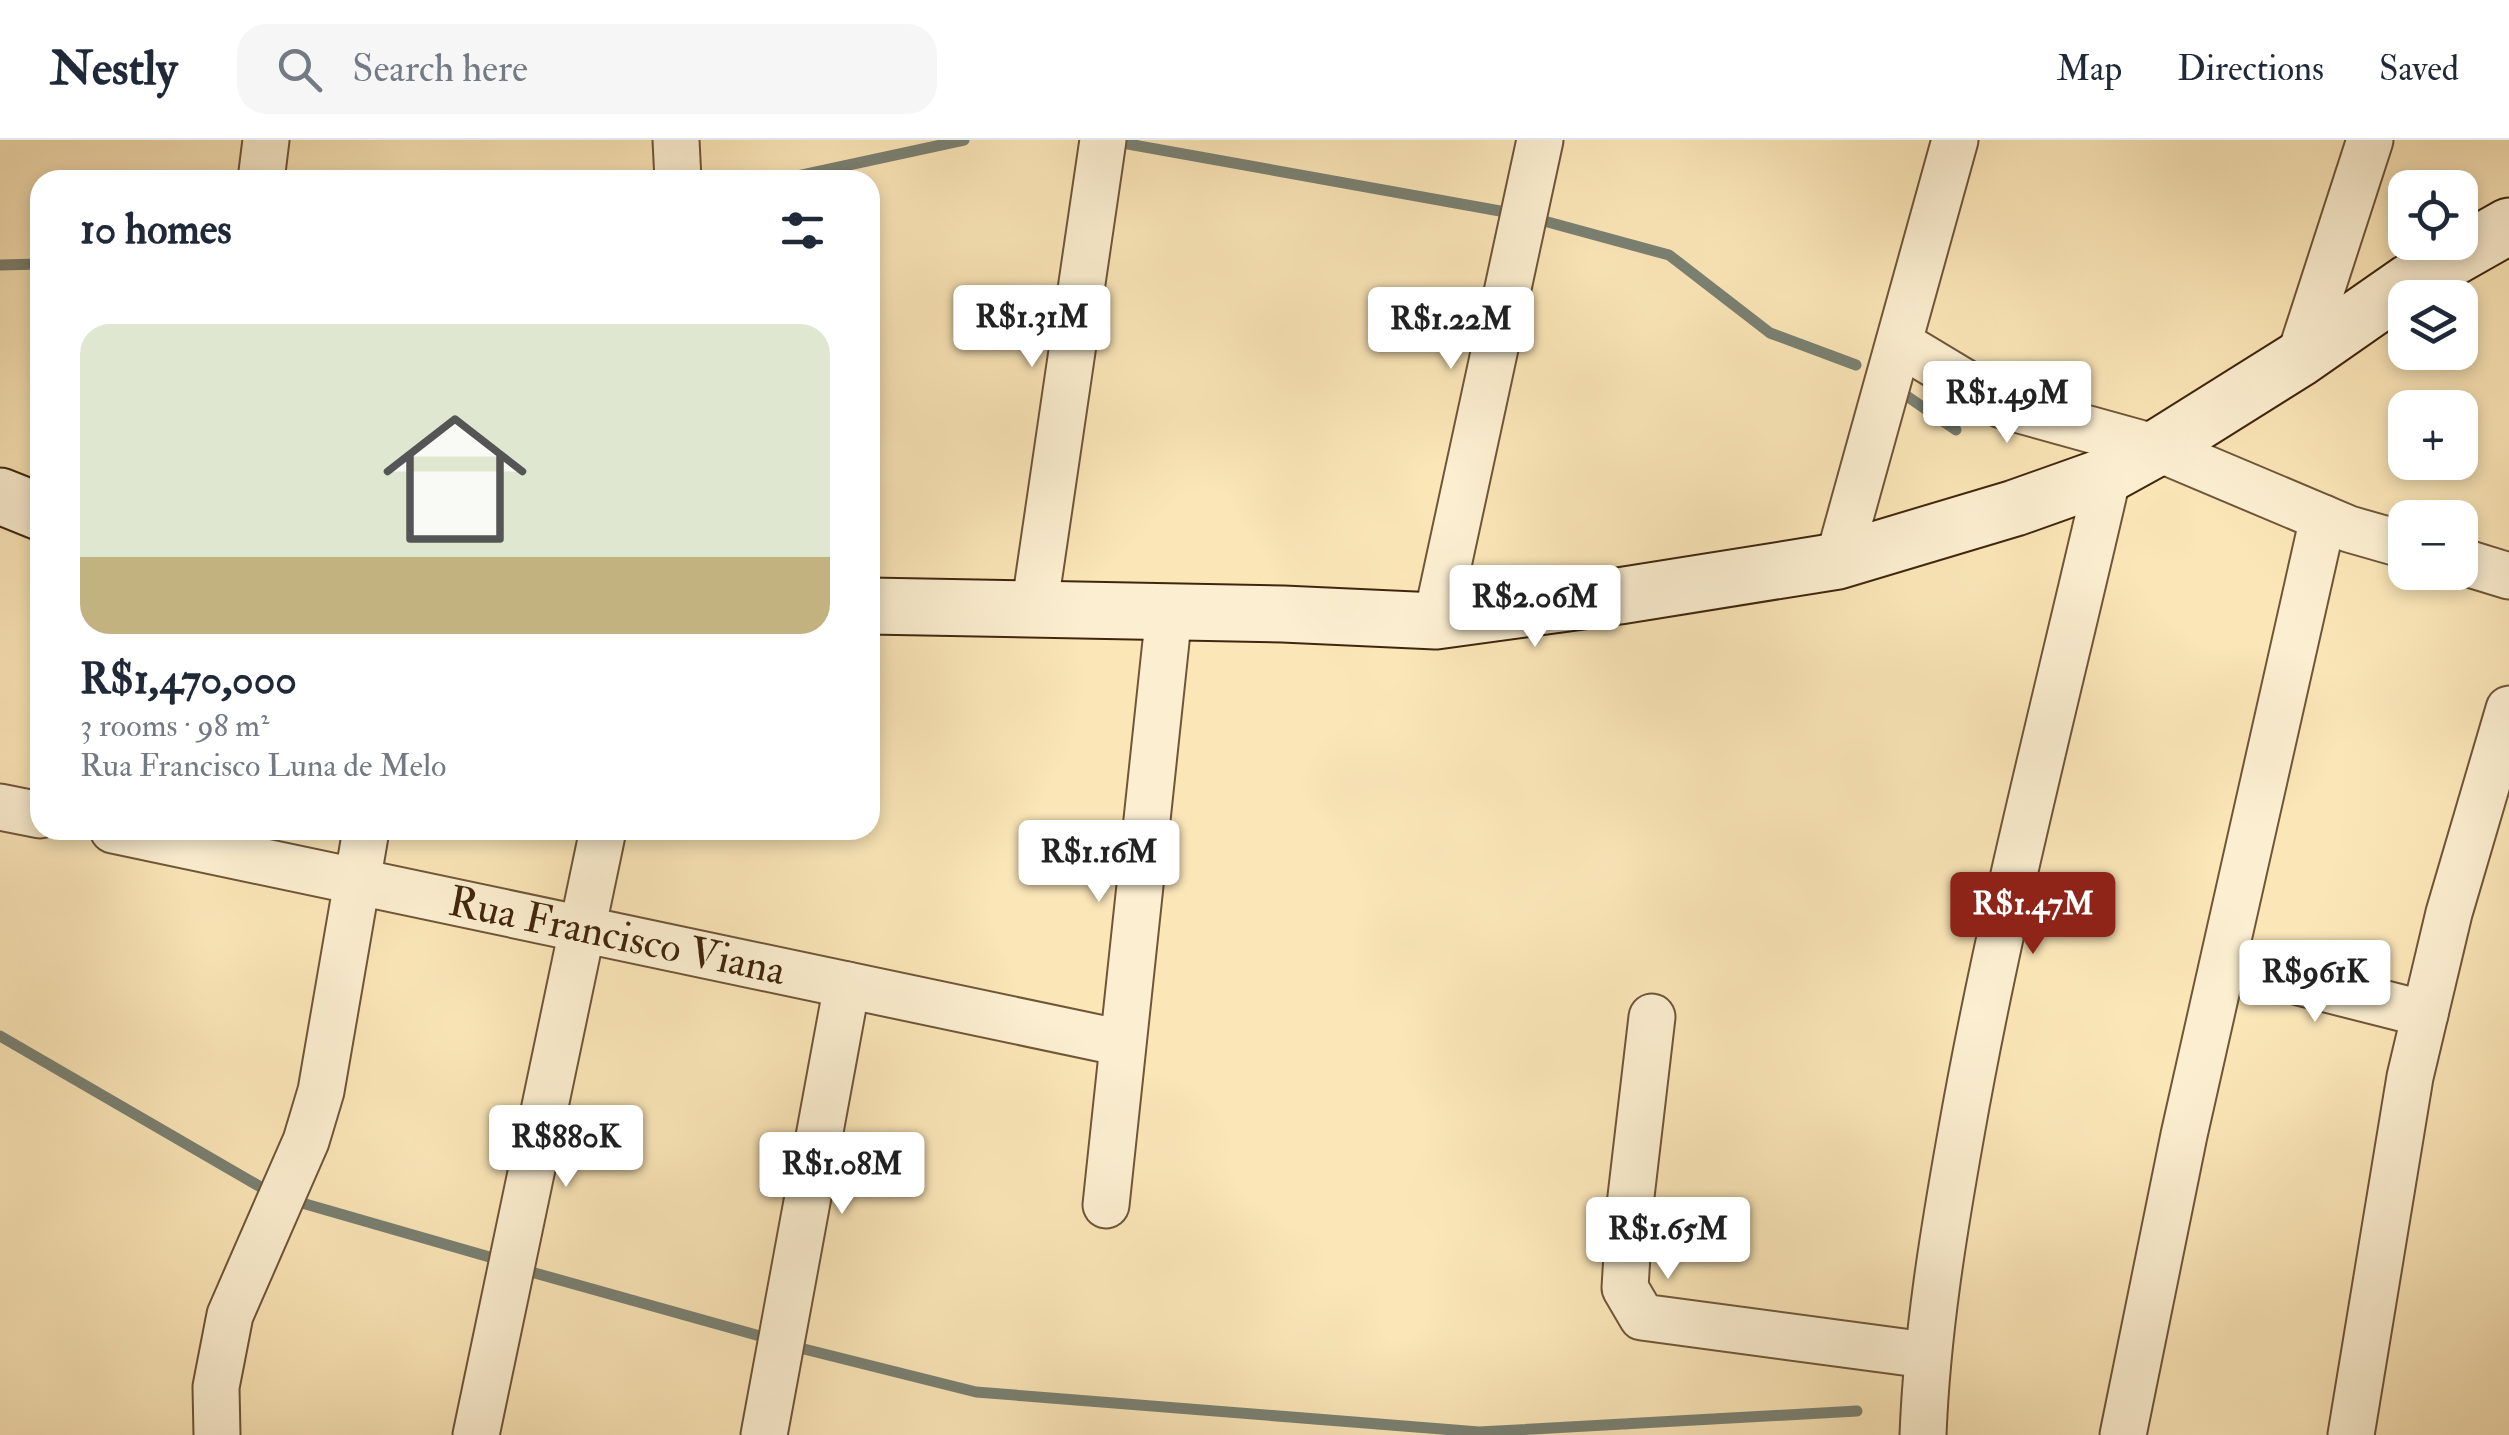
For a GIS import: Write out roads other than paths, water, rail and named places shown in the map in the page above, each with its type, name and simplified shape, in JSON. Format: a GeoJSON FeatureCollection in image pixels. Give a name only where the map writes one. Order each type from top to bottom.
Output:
{"type":"FeatureCollection","features":[{"type":"Feature","properties":{"kind":"street"},"geometry":{"type":"LineString","coordinates":[[262,170],[266,140]]}},
{"type":"Feature","properties":{"kind":"street"},"geometry":{"type":"LineString","coordinates":[[676,140],[678,170]]}},
{"type":"Feature","properties":{"kind":"street"},"geometry":{"type":"LineString","coordinates":[[1034,610],[1103,140]]}},
{"type":"Feature","properties":{"kind":"street"},"geometry":{"type":"LineString","coordinates":[[1436,621],[1540,140]]}},
{"type":"Feature","properties":{"kind":"street"},"geometry":{"type":"LineString","coordinates":[[1838,561],[1955,140]]}},
{"type":"Feature","properties":{"kind":"street"},"geometry":{"type":"LineString","coordinates":[[2300,358],[2370,140]]}},
{"type":"Feature","properties":{"kind":"street"},"geometry":{"type":"LineString","coordinates":[[880,606],[1436,621],[1838,561],[2015,508],[2108,475],[2300,358],[2408,283],[2502,235]]}},
{"type":"Feature","properties":{"kind":"street"},"geometry":{"type":"LineString","coordinates":[[1899,343],[2002,405],[2157,448],[2323,518],[2388,539]]}},
{"type":"Feature","properties":{"kind":"street"},"geometry":{"type":"LineString","coordinates":[[1923,1435],[1926,1355],[1936,1278],[1985,998],[2108,475]]}},
{"type":"Feature","properties":{"kind":"street"},"geometry":{"type":"LineString","coordinates":[[0,496],[30,508]]}},
{"type":"Feature","properties":{"kind":"street"},"geometry":{"type":"LineString","coordinates":[[2123,1435],[2323,518]]}},
{"type":"Feature","properties":{"kind":"street"},"geometry":{"type":"LineString","coordinates":[[2478,567],[2509,576]]}},
{"type":"Feature","properties":{"kind":"street"},"geometry":{"type":"LineString","coordinates":[[1106,1205],[1169,613]]}},
{"type":"Feature","properties":{"kind":"street"},"geometry":{"type":"LineString","coordinates":[[2351,1435],[2410,1076],[2448,914],[2509,709]]}},
{"type":"Feature","properties":{"kind":"street"},"geometry":{"type":"LineString","coordinates":[[0,806],[30,813]]}},
{"type":"Feature","properties":{"kind":"street","name":"Rua Francisco Viana"},"geometry":{"type":"LineString","coordinates":[[161,840],[1122,1043]]}},
{"type":"Feature","properties":{"kind":"street"},"geometry":{"type":"LineString","coordinates":[[217,1435],[216,1388],[230,1315],[313,1120],[364,840]]}},
{"type":"Feature","properties":{"kind":"street"},"geometry":{"type":"LineString","coordinates":[[476,1435],[601,840]]}},
{"type":"Feature","properties":{"kind":"street"},"geometry":{"type":"LineString","coordinates":[[2224,963],[2424,1014]]}},
{"type":"Feature","properties":{"kind":"street"},"geometry":{"type":"LineString","coordinates":[[764,1435],[848,985]]}},
{"type":"Feature","properties":{"kind":"street"},"geometry":{"type":"LineString","coordinates":[[1652,1017],[1630,1205],[1625,1288],[1642,1316],[1926,1355]]}},
{"type":"Feature","properties":{"kind":"waterway"},"geometry":{"type":"LineString","coordinates":[[825,170],[964,140]]}},
{"type":"Feature","properties":{"kind":"waterway"},"geometry":{"type":"LineString","coordinates":[[1117,142],[1500,211]]}},
{"type":"Feature","properties":{"kind":"waterway"},"geometry":{"type":"LineString","coordinates":[[1533,218],[1669,255],[1770,333],[1856,365]]}},
{"type":"Feature","properties":{"kind":"waterway"},"geometry":{"type":"LineString","coordinates":[[0,265],[30,264]]}},
{"type":"Feature","properties":{"kind":"waterway"},"geometry":{"type":"LineString","coordinates":[[1898,390],[1956,430]]}},
{"type":"Feature","properties":{"kind":"waterway"},"geometry":{"type":"LineString","coordinates":[[0,1036],[271,1193]]}},
{"type":"Feature","properties":{"kind":"waterway"},"geometry":{"type":"LineString","coordinates":[[302,1203],[493,1258]]}},
{"type":"Feature","properties":{"kind":"waterway"},"geometry":{"type":"LineString","coordinates":[[524,1270],[760,1336]]}},
{"type":"Feature","properties":{"kind":"waterway"},"geometry":{"type":"LineString","coordinates":[[796,1347],[976,1392],[1479,1432],[1857,1411]]}}]}
